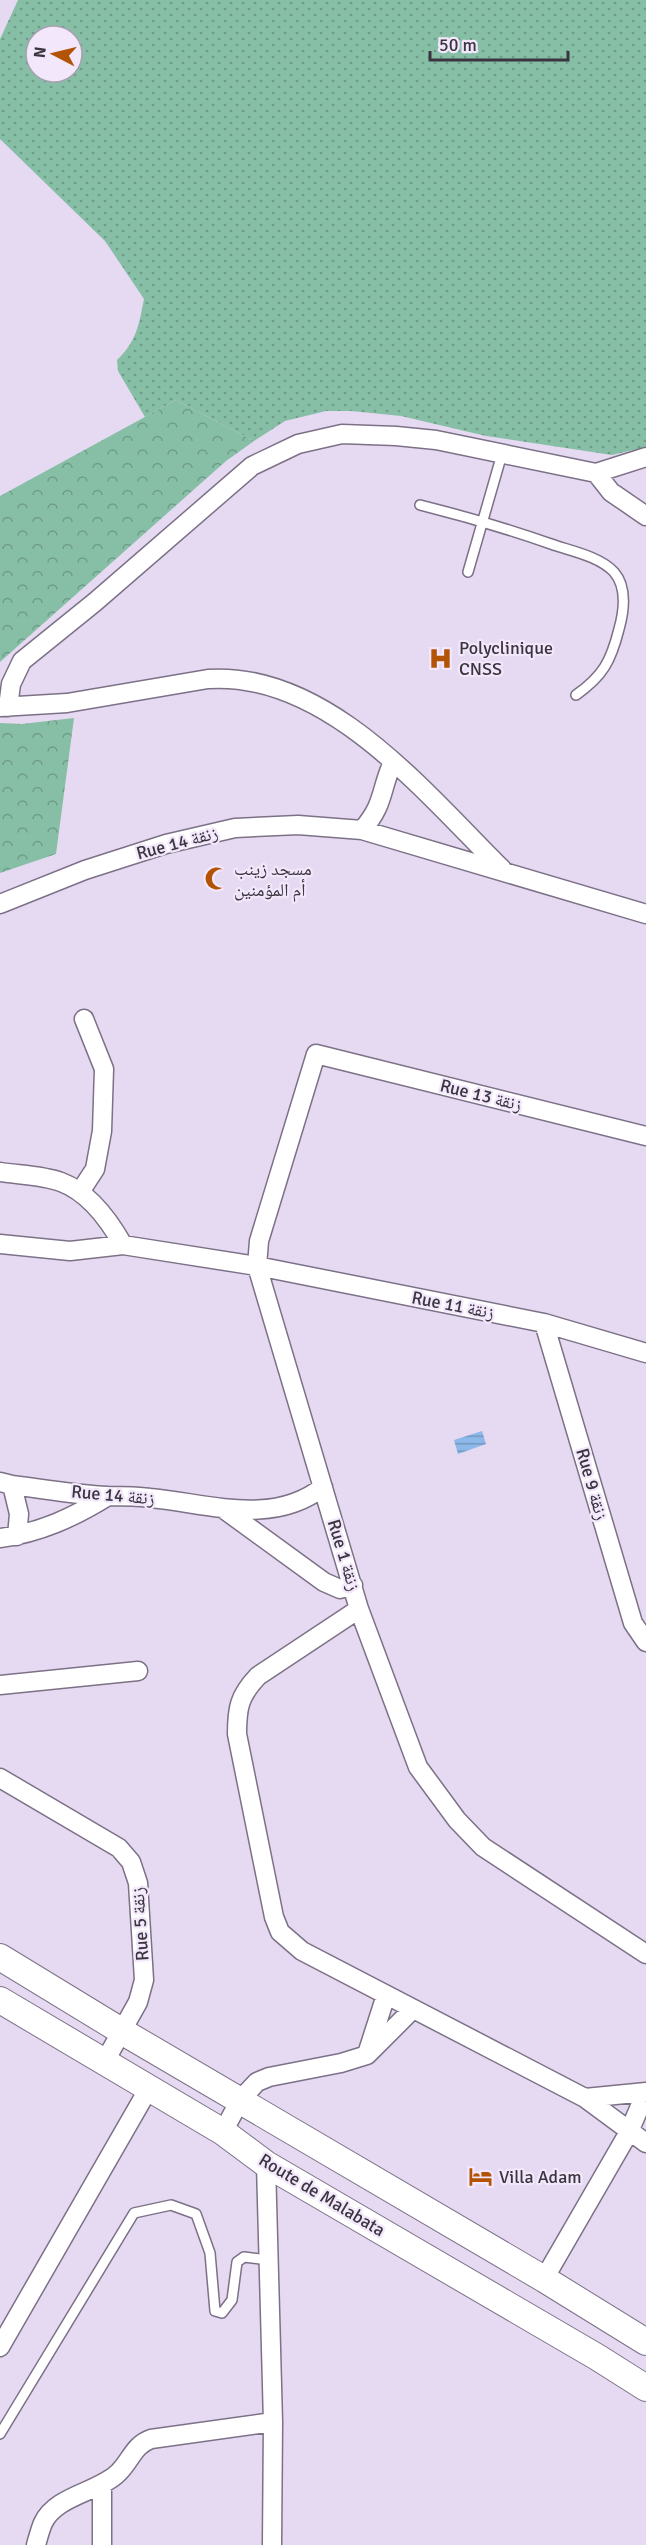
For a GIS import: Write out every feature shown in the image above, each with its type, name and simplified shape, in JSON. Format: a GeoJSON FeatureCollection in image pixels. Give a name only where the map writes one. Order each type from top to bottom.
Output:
{"type":"FeatureCollection","features":[{"type":"Feature","properties":{"kind":"street"},"geometry":{"type":"LineString","coordinates":[[505,872],[393,762],[352,728],[322,708],[268,686],[242,680],[208,679],[67,703],[4,707],[11,684],[21,661],[95,602],[215,496],[261,462],[298,444],[342,434],[396,436],[436,440],[596,473],[646,457]]}},
{"type":"Feature","properties":{"kind":"street"},"geometry":{"type":"LineString","coordinates":[[596,473],[611,492],[646,516]]}},
{"type":"Feature","properties":{"kind":"street"},"geometry":{"type":"LineString","coordinates":[[362,830],[382,800],[393,762]]}},
{"type":"Feature","properties":{"kind":"street","name":"Rue 14 زنقة"},"geometry":{"type":"LineString","coordinates":[[0,904],[85,870],[166,844],[210,833],[266,825],[362,830],[646,914]]}},
{"type":"Feature","properties":{"kind":"street"},"geometry":{"type":"LineString","coordinates":[[80,1192],[95,1169],[102,1131],[104,1069],[84,1019]]}},
{"type":"Feature","properties":{"kind":"street","name":"Rue 13 زنقة"},"geometry":{"type":"LineString","coordinates":[[316,1054],[646,1136]]}},
{"type":"Feature","properties":{"kind":"street","name":"Rue 1 زنقة"},"geometry":{"type":"LineString","coordinates":[[316,1054],[259,1241],[257,1266],[359,1609],[418,1767],[457,1820],[483,1847],[646,1954]]}},
{"type":"Feature","properties":{"kind":"street"},"geometry":{"type":"LineString","coordinates":[[0,1172],[60,1182],[80,1192],[103,1216],[123,1245]]}},
{"type":"Feature","properties":{"kind":"street","name":"Rue 11 زنقة"},"geometry":{"type":"LineString","coordinates":[[0,1244],[70,1251],[123,1245],[257,1266],[544,1323],[646,1353]]}},
{"type":"Feature","properties":{"kind":"street","name":"Rue 9 زنقة"},"geometry":{"type":"LineString","coordinates":[[544,1323],[633,1623],[646,1642]]}},
{"type":"Feature","properties":{"kind":"street"},"geometry":{"type":"LineString","coordinates":[[6,1483],[19,1514],[9,1537]]}},
{"type":"Feature","properties":{"kind":"street","name":"Rue 14 زنقة"},"geometry":{"type":"LineString","coordinates":[[6,1483],[108,1496],[185,1501],[225,1510],[287,1506],[311,1496],[323,1487]]}},
{"type":"Feature","properties":{"kind":"street"},"geometry":{"type":"LineString","coordinates":[[9,1537],[74,1517],[108,1496]]}},
{"type":"Feature","properties":{"kind":"street","name":"Rue 14 زنقة"},"geometry":{"type":"LineString","coordinates":[[225,1510],[324,1582],[340,1589],[353,1585]]}},
{"type":"Feature","properties":{"kind":"street"},"geometry":{"type":"LineString","coordinates":[[359,1609],[258,1676],[247,1688],[237,1710],[237,1734],[274,1917],[280,1932],[302,1951],[585,2098],[646,2143]]}},
{"type":"Feature","properties":{"kind":"street"},"geometry":{"type":"LineString","coordinates":[[0,1684],[138,1671]]}},
{"type":"Feature","properties":{"kind":"street","name":"Rue 5 زنقة"},"geometry":{"type":"LineString","coordinates":[[0,1778],[119,1848],[131,1862],[138,1883],[144,1980],[138,2002],[105,2061]]}},
{"type":"Feature","properties":{"kind":"street"},"geometry":{"type":"LineString","coordinates":[[0,1957],[123,2032],[544,2279],[646,2342]]}},
{"type":"Feature","properties":{"kind":"street"},"geometry":{"type":"LineString","coordinates":[[367,2055],[386,1995]]}},
{"type":"Feature","properties":{"kind":"street","name":"Route de Malabata"},"geometry":{"type":"LineString","coordinates":[[0,2000],[223,2132],[266,2164],[597,2357],[646,2388]]}},
{"type":"Feature","properties":{"kind":"street"},"geometry":{"type":"LineString","coordinates":[[223,2132],[240,2100],[257,2082],[269,2077],[341,2063],[367,2055],[412,2010]]}},
{"type":"Feature","properties":{"kind":"street"},"geometry":{"type":"LineString","coordinates":[[0,2347],[149,2088]]}},
{"type":"Feature","properties":{"kind":"street"},"geometry":{"type":"LineString","coordinates":[[544,2279],[629,2132],[646,2092],[585,2098]]}},
{"type":"Feature","properties":{"kind":"street"},"geometry":{"type":"LineString","coordinates":[[266,2164],[273,2422],[272,2545]]}},
{"type":"Feature","properties":{"kind":"street"},"geometry":{"type":"LineString","coordinates":[[36,2545],[44,2521],[50,2515],[73,2496],[102,2484],[120,2471],[142,2442],[273,2422]]}},
{"type":"Feature","properties":{"kind":"street"},"geometry":{"type":"LineString","coordinates":[[102,2484],[102,2545]]}},
{"type":"Feature","properties":{"kind":"lane"},"geometry":{"type":"LineString","coordinates":[[468,572],[502,454]]}},
{"type":"Feature","properties":{"kind":"lane"},"geometry":{"type":"LineString","coordinates":[[420,505],[483,521],[588,556],[614,572],[622,588],[623,613],[614,648],[597,680],[576,695]]}},
{"type":"Feature","properties":{"kind":"lane"},"geometry":{"type":"LineString","coordinates":[[0,2434],[134,2213],[171,2205],[196,2214],[210,2253],[214,2311],[222,2313],[232,2300],[237,2262],[244,2257],[268,2260]]}},
{"type":"Feature","properties":{"kind":"green space"},"geometry":{"type":"Polygon","coordinates":[[[18,0],[646,0],[646,447],[612,455],[486,436],[401,416],[351,411],[326,411],[285,421],[254,441],[176,400],[145,417],[118,371],[117,360],[133,339],[139,324],[144,299],[105,241],[0,139],[0,39],[18,0]]]}},
{"type":"Feature","properties":{"kind":"green space"},"geometry":{"type":"Polygon","coordinates":[[[176,400],[254,441],[226,461],[0,662],[0,496],[176,400]]]}},
{"type":"Feature","properties":{"kind":"green space"},"geometry":{"type":"Polygon","coordinates":[[[74,718],[56,854],[0,873],[0,723],[22,724],[74,718]]]}},
{"type":"Feature","properties":{"kind":"water"},"geometry":{"type":"Polygon","coordinates":[[[482,1431],[486,1444],[458,1454],[454,1440],[482,1431]]]}},
{"type":"Feature","properties":{"kind":"place","name":"Polyclinique CNSS"},"geometry":{"type":"Point","coordinates":[441,658]}},
{"type":"Feature","properties":{"kind":"place","name":"مسجد زينب أم المؤمنين"},"geometry":{"type":"Point","coordinates":[216,879]}},
{"type":"Feature","properties":{"kind":"place","name":"Villa Adam"},"geometry":{"type":"Point","coordinates":[481,2177]}}]}
